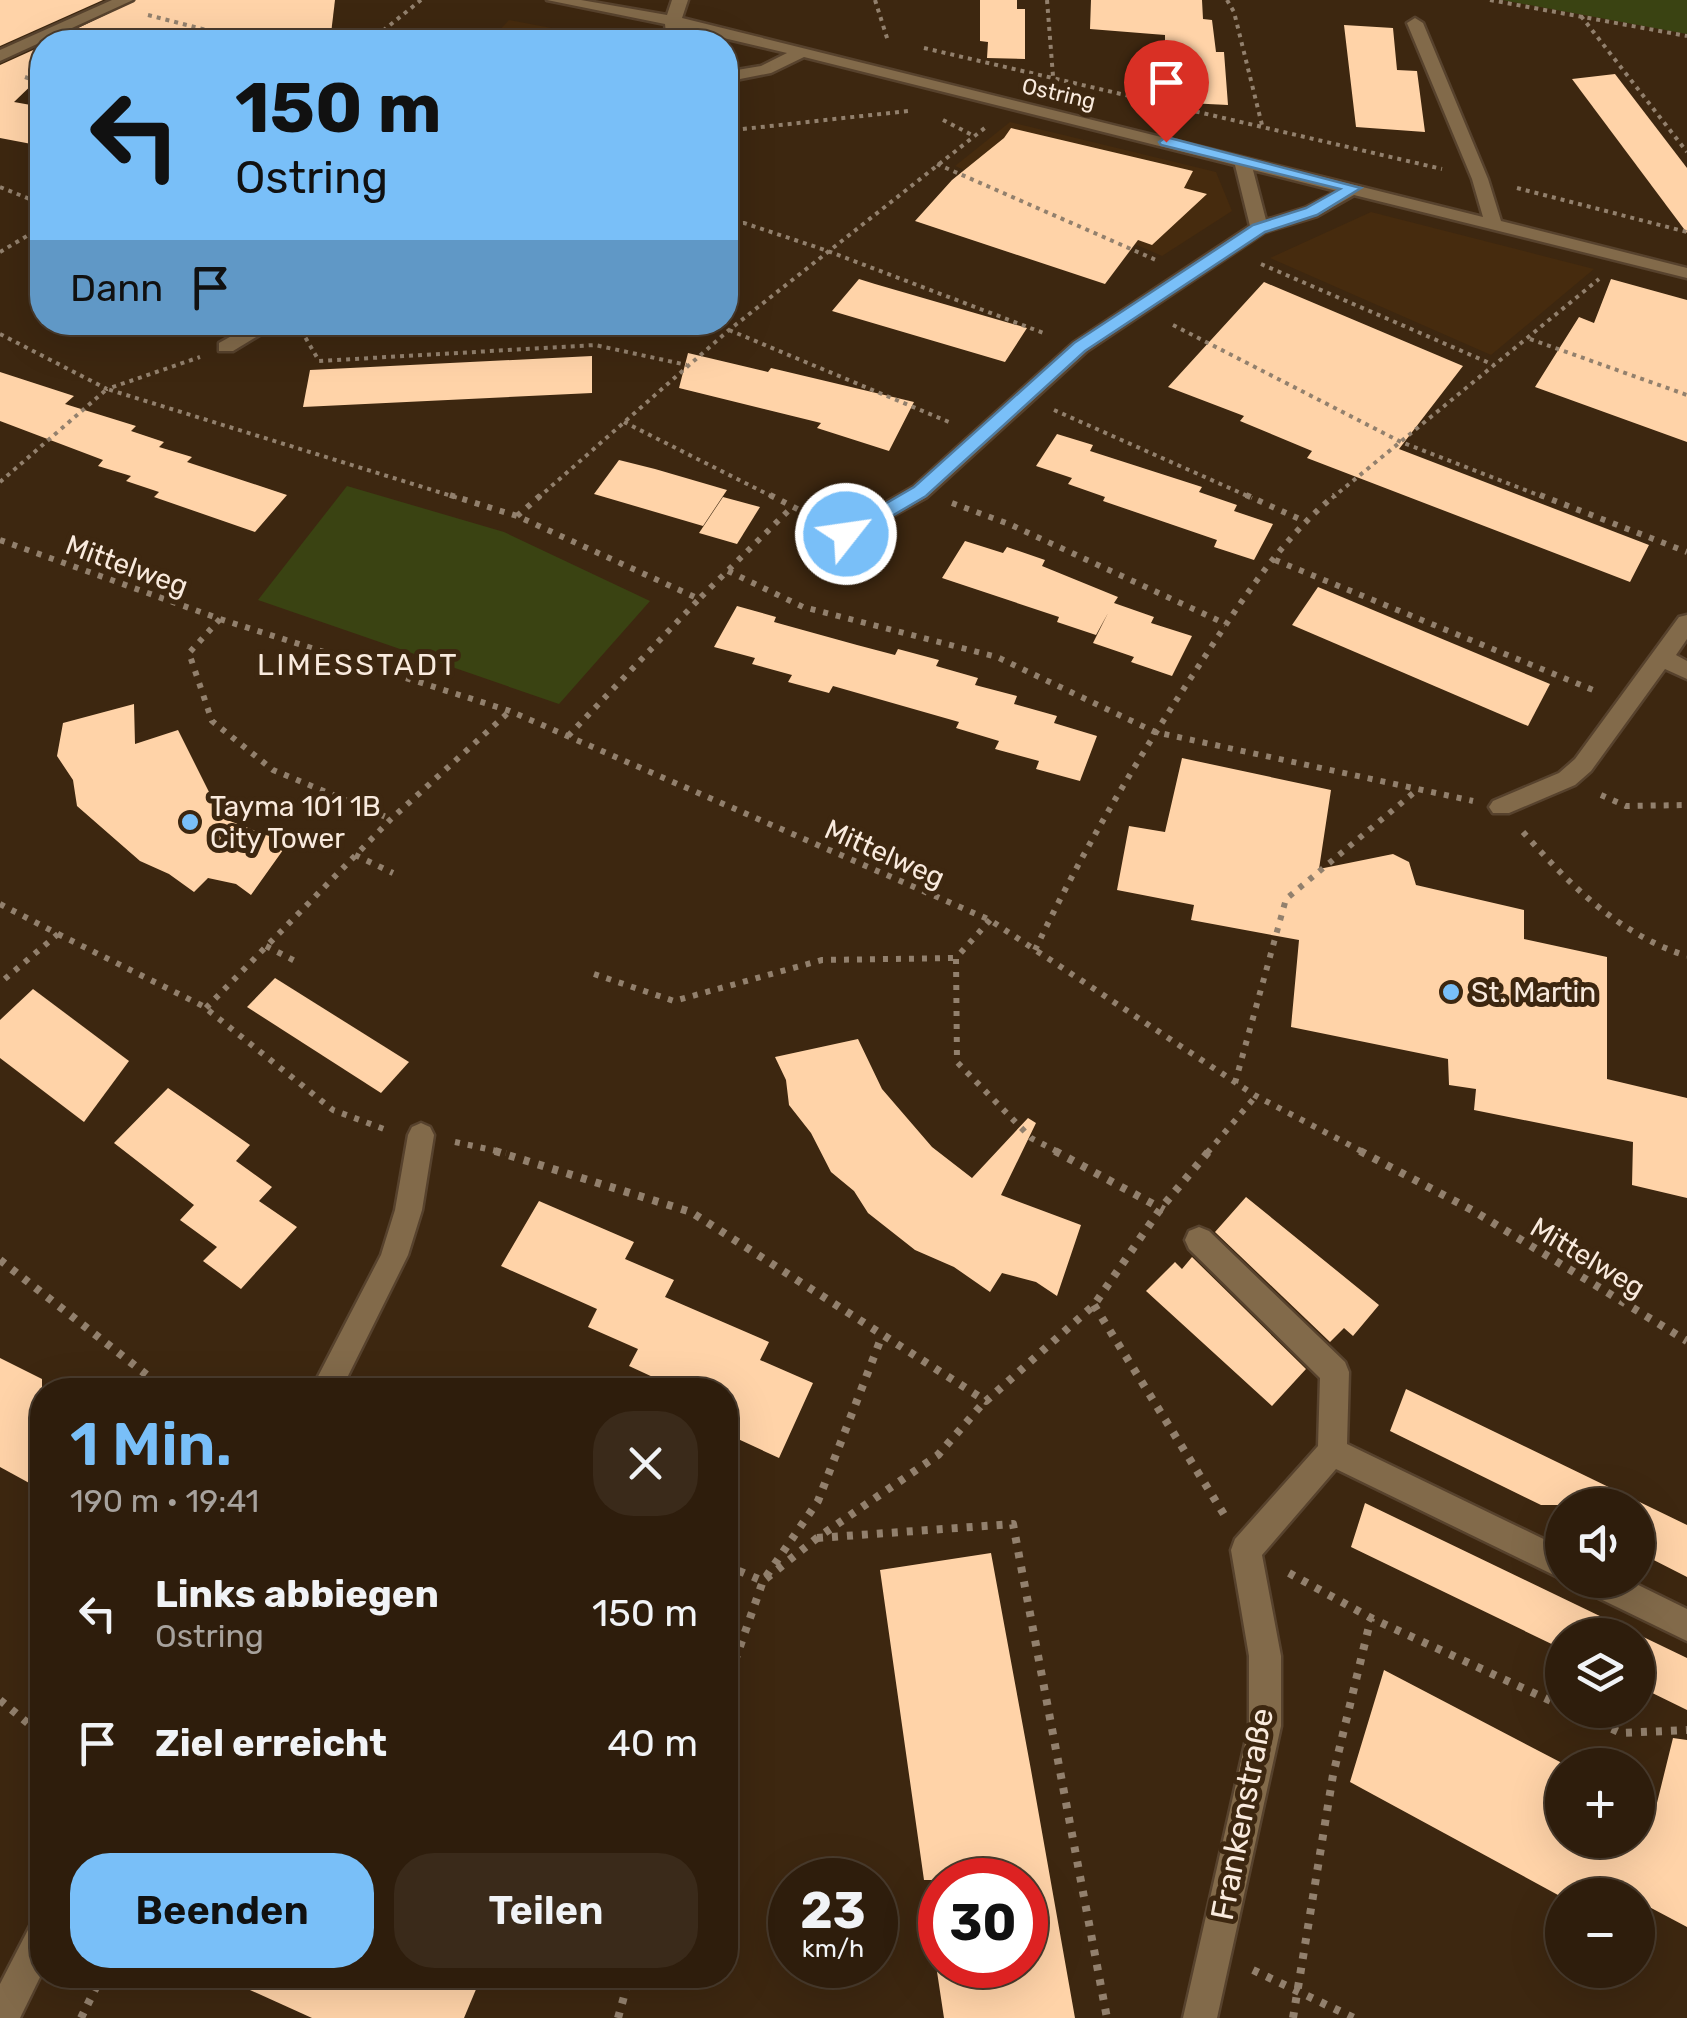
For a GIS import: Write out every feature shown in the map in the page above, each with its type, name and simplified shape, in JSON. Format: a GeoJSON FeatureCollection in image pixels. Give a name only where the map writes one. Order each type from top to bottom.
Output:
{"type":"FeatureCollection","features":[{"type":"Feature","properties":{"kind":"street","name":"Ostring"},"geometry":{"type":"LineString","coordinates":[[555,0],[711,30]]}},
{"type":"Feature","properties":{"kind":"street"},"geometry":{"type":"LineString","coordinates":[[674,30],[680,0]]}},
{"type":"Feature","properties":{"kind":"street"},"geometry":{"type":"LineString","coordinates":[[58,30],[118,3]]}},
{"type":"Feature","properties":{"kind":"street"},"geometry":{"type":"LineString","coordinates":[[1414,22],[1494,222]]}},
{"type":"Feature","properties":{"kind":"street","name":"Ostring"},"geometry":{"type":"LineString","coordinates":[[738,36],[1687,273]]}},
{"type":"Feature","properties":{"kind":"street"},"geometry":{"type":"LineString","coordinates":[[0,56],[30,43]]}},
{"type":"Feature","properties":{"kind":"street"},"geometry":{"type":"LineString","coordinates":[[738,75],[765,70],[802,52]]}},
{"type":"Feature","properties":{"kind":"street"},"geometry":{"type":"LineString","coordinates":[[1242,160],[1259,228]]}},
{"type":"Feature","properties":{"kind":"street"},"geometry":{"type":"LineString","coordinates":[[846,534],[920,492],[1080,347],[1259,228],[1312,212],[1354,188]]}},
{"type":"Feature","properties":{"kind":"street"},"geometry":{"type":"LineString","coordinates":[[226,347],[248,335]]}},
{"type":"Feature","properties":{"kind":"street"},"geometry":{"type":"LineString","coordinates":[[1502,808],[1567,780],[1583,765],[1687,624]]}},
{"type":"Feature","properties":{"kind":"street"},"geometry":{"type":"LineString","coordinates":[[1662,657],[1687,671]]}},
{"type":"Feature","properties":{"kind":"street"},"geometry":{"type":"LineString","coordinates":[[332,1378],[375,1298],[401,1238],[421,1135]]}},
{"type":"Feature","properties":{"kind":"street"},"geometry":{"type":"LineString","coordinates":[[1199,1240],[1335,1372],[1332,1452],[1246,1550]]}},
{"type":"Feature","properties":{"kind":"street"},"geometry":{"type":"LineString","coordinates":[[1332,1452],[1545,1556]]}},
{"type":"Feature","properties":{"kind":"street","name":"Frankenstraße"},"geometry":{"type":"LineString","coordinates":[[1200,2018],[1265,1726],[1265,1656],[1246,1550]]}},
{"type":"Feature","properties":{"kind":"street"},"geometry":{"type":"LineString","coordinates":[[1633,1598],[1687,1624]]}},
{"type":"Feature","properties":{"kind":"street"},"geometry":{"type":"LineString","coordinates":[[0,2018],[30,1961]]}},
{"type":"Feature","properties":{"kind":"path"},"geometry":{"type":"LineString","coordinates":[[387,30],[421,0]]}},
{"type":"Feature","properties":{"kind":"path"},"geometry":{"type":"LineString","coordinates":[[872,37],[888,41],[875,0]]}},
{"type":"Feature","properties":{"kind":"path"},"geometry":{"type":"LineString","coordinates":[[1048,0],[1053,76]]}},
{"type":"Feature","properties":{"kind":"path"},"geometry":{"type":"LineString","coordinates":[[1227,0],[1234,12],[1262,125]]}},
{"type":"Feature","properties":{"kind":"path"},"geometry":{"type":"LineString","coordinates":[[1490,0],[1687,36]]}},
{"type":"Feature","properties":{"kind":"path"},"geometry":{"type":"LineString","coordinates":[[118,3],[212,30]]}},
{"type":"Feature","properties":{"kind":"path"},"geometry":{"type":"LineString","coordinates":[[1580,16],[1687,152]]}},
{"type":"Feature","properties":{"kind":"path"},"geometry":{"type":"LineString","coordinates":[[924,48],[1262,125],[1687,232]]}},
{"type":"Feature","properties":{"kind":"path"},"geometry":{"type":"LineString","coordinates":[[738,322],[825,250],[1015,106]]}},
{"type":"Feature","properties":{"kind":"path"},"geometry":{"type":"LineString","coordinates":[[738,130],[922,110]]}},
{"type":"Feature","properties":{"kind":"path"},"geometry":{"type":"LineString","coordinates":[[939,119],[974,136]]}},
{"type":"Feature","properties":{"kind":"path"},"geometry":{"type":"LineString","coordinates":[[938,164],[1189,275]]}},
{"type":"Feature","properties":{"kind":"path"},"geometry":{"type":"LineString","coordinates":[[0,186],[30,199]]}},
{"type":"Feature","properties":{"kind":"path"},"geometry":{"type":"LineString","coordinates":[[738,223],[825,250],[1080,347]]}},
{"type":"Feature","properties":{"kind":"path"},"geometry":{"type":"LineString","coordinates":[[0,252],[30,235]]}},
{"type":"Feature","properties":{"kind":"path"},"geometry":{"type":"LineString","coordinates":[[1225,254],[1252,269],[1261,264],[1494,366]]}},
{"type":"Feature","properties":{"kind":"path"},"geometry":{"type":"LineString","coordinates":[[1034,950],[1070,876],[1154,732],[1226,624],[1304,521],[1628,257]]}},
{"type":"Feature","properties":{"kind":"path"},"geometry":{"type":"LineString","coordinates":[[1140,308],[1401,442],[1687,552]]}},
{"type":"Feature","properties":{"kind":"path"},"geometry":{"type":"LineString","coordinates":[[0,334],[107,389],[518,516],[699,599]]}},
{"type":"Feature","properties":{"kind":"path"},"geometry":{"type":"LineString","coordinates":[[738,334],[979,435]]}},
{"type":"Feature","properties":{"kind":"path"},"geometry":{"type":"LineString","coordinates":[[304,335],[319,361],[595,345],[689,366]]}},
{"type":"Feature","properties":{"kind":"path"},"geometry":{"type":"LineString","coordinates":[[518,516],[723,335]]}},
{"type":"Feature","properties":{"kind":"path"},"geometry":{"type":"LineString","coordinates":[[1529,339],[1687,395]]}},
{"type":"Feature","properties":{"kind":"path"},"geometry":{"type":"LineString","coordinates":[[0,482],[107,389],[226,347]]}},
{"type":"Feature","properties":{"kind":"path"},"geometry":{"type":"LineString","coordinates":[[1023,397],[1304,521]]}},
{"type":"Feature","properties":{"kind":"path"},"geometry":{"type":"LineString","coordinates":[[624,422],[846,534]]}},
{"type":"Feature","properties":{"kind":"path"},"geometry":{"type":"LineString","coordinates":[[920,492],[1009,524],[1226,624]]}},
{"type":"Feature","properties":{"kind":"path"},"geometry":{"type":"LineString","coordinates":[[568,736],[793,506]]}},
{"type":"Feature","properties":{"kind":"path","name":"Mittelweg"},"geometry":{"type":"LineString","coordinates":[[0,540],[220,619],[510,710],[990,920],[1256,1096],[1472,1210],[1687,1340]]}},
{"type":"Feature","properties":{"kind":"path"},"geometry":{"type":"LineString","coordinates":[[1275,560],[1627,704]]}},
{"type":"Feature","properties":{"kind":"path"},"geometry":{"type":"LineString","coordinates":[[728,571],[803,607],[997,657],[1154,732],[1502,808],[1593,905],[1668,952],[1687,956]]}},
{"type":"Feature","properties":{"kind":"path"},"geometry":{"type":"LineString","coordinates":[[220,619],[189,653],[212,721],[273,770],[391,819]]}},
{"type":"Feature","properties":{"kind":"path"},"geometry":{"type":"LineString","coordinates":[[206,1008],[391,819],[510,710]]}},
{"type":"Feature","properties":{"kind":"path"},"geometry":{"type":"LineString","coordinates":[[1567,780],[1626,806],[1687,805]]}},
{"type":"Feature","properties":{"kind":"path"},"geometry":{"type":"LineString","coordinates":[[1236,1083],[1286,899],[1418,789]]}},
{"type":"Feature","properties":{"kind":"path"},"geometry":{"type":"LineString","coordinates":[[355,855],[393,873]]}},
{"type":"Feature","properties":{"kind":"path"},"geometry":{"type":"LineString","coordinates":[[0,904],[206,1008],[326,1107],[357,1125],[526,1158],[692,1212],[986,1400]]}},
{"type":"Feature","properties":{"kind":"path"},"geometry":{"type":"LineString","coordinates":[[990,920],[956,958],[957,1062],[1031,1138],[1161,1208],[1199,1240]]}},
{"type":"Feature","properties":{"kind":"path"},"geometry":{"type":"LineString","coordinates":[[0,983],[58,934]]}},
{"type":"Feature","properties":{"kind":"path"},"geometry":{"type":"LineString","coordinates":[[266,946],[295,961]]}},
{"type":"Feature","properties":{"kind":"path"},"geometry":{"type":"LineString","coordinates":[[594,974],[674,1001],[822,960],[956,958]]}},
{"type":"Feature","properties":{"kind":"path"},"geometry":{"type":"LineString","coordinates":[[763,1581],[816,1538],[938,1455],[986,1400],[1094,1305],[1161,1208],[1256,1096]]}},
{"type":"Feature","properties":{"kind":"path"},"geometry":{"type":"LineString","coordinates":[[0,1260],[151,1378]]}},
{"type":"Feature","properties":{"kind":"path"},"geometry":{"type":"LineString","coordinates":[[1094,1305],[1246,1550],[1371,1618],[1545,1698]]}},
{"type":"Feature","properties":{"kind":"path"},"geometry":{"type":"LineString","coordinates":[[738,1652],[763,1581],[818,1501],[882,1336]]}},
{"type":"Feature","properties":{"kind":"path"},"geometry":{"type":"LineString","coordinates":[[816,1538],[1014,1524],[1107,2018]]}},
{"type":"Feature","properties":{"kind":"path"},"geometry":{"type":"LineString","coordinates":[[738,1570],[763,1581]]}},
{"type":"Feature","properties":{"kind":"path"},"geometry":{"type":"LineString","coordinates":[[1294,2018],[1333,1775],[1371,1618]]}},
{"type":"Feature","properties":{"kind":"path"},"geometry":{"type":"LineString","coordinates":[[0,1700],[30,1726]]}},
{"type":"Feature","properties":{"kind":"path"},"geometry":{"type":"LineString","coordinates":[[1610,1728],[1621,1733],[1687,1730]]}},
{"type":"Feature","properties":{"kind":"path"},"geometry":{"type":"LineString","coordinates":[[1216,1953],[1354,2018]]}},
{"type":"Feature","properties":{"kind":"path"},"geometry":{"type":"LineString","coordinates":[[81,2018],[96,1988]]}},
{"type":"Feature","properties":{"kind":"path"},"geometry":{"type":"LineString","coordinates":[[618,2018],[626,1988]]}},
{"type":"Feature","properties":{"kind":"shaded area"},"geometry":{"type":"Polygon","coordinates":[[[509,20],[562,30],[499,30],[509,20]]]}},
{"type":"Feature","properties":{"kind":"shaded area"},"geometry":{"type":"Polygon","coordinates":[[[1010,122],[1216,172],[1232,211],[1162,256],[955,166],[1010,122]]]}},
{"type":"Feature","properties":{"kind":"shaded area"},"geometry":{"type":"Polygon","coordinates":[[[1371,212],[1594,269],[1491,355],[1270,258],[1371,212]]]}},
{"type":"Feature","properties":{"kind":"green space"},"geometry":{"type":"Polygon","coordinates":[[[1502,0],[1687,0],[1687,34],[1502,0]]]}},
{"type":"Feature","properties":{"kind":"green space"},"geometry":{"type":"Polygon","coordinates":[[[347,486],[504,532],[650,601],[559,704],[258,600],[347,486]]]}},
{"type":"Feature","properties":{"kind":"building"},"geometry":{"type":"Polygon","coordinates":[[[0,0],[103,0],[30,30],[0,46],[0,0]]]}},
{"type":"Feature","properties":{"kind":"building"},"geometry":{"type":"Polygon","coordinates":[[[136,0],[335,0],[331,30],[74,30],[136,0]]]}},
{"type":"Feature","properties":{"kind":"building"},"geometry":{"type":"Polygon","coordinates":[[[980,0],[1017,0],[1017,9],[1025,9],[1025,59],[987,58],[988,42],[980,41],[980,0]]]}},
{"type":"Feature","properties":{"kind":"building"},"geometry":{"type":"Polygon","coordinates":[[[1091,0],[1202,0],[1203,19],[1212,20],[1216,52],[1224,52],[1228,105],[1188,103],[1188,86],[1180,86],[1173,52],[1165,52],[1165,35],[1090,29],[1091,0]]]}},
{"type":"Feature","properties":{"kind":"building"},"geometry":{"type":"Polygon","coordinates":[[[1344,25],[1393,28],[1397,70],[1417,71],[1425,132],[1356,127],[1344,25]]]}},
{"type":"Feature","properties":{"kind":"building"},"geometry":{"type":"Polygon","coordinates":[[[30,51],[30,87],[14,102],[30,105],[30,144],[0,138],[0,65],[30,51]]]}},
{"type":"Feature","properties":{"kind":"building"},"geometry":{"type":"Polygon","coordinates":[[[1615,74],[1687,168],[1687,233],[1572,79],[1615,74]]]}},
{"type":"Feature","properties":{"kind":"building"},"geometry":{"type":"Polygon","coordinates":[[[1011,128],[1193,171],[1184,188],[1207,194],[1152,245],[1138,240],[1105,284],[915,221],[952,180],[1011,128]]]}},
{"type":"Feature","properties":{"kind":"building"},"geometry":{"type":"Polygon","coordinates":[[[859,279],[1027,328],[1005,362],[832,311],[859,279]]]}},
{"type":"Feature","properties":{"kind":"building"},"geometry":{"type":"Polygon","coordinates":[[[1611,279],[1687,300],[1687,442],[1535,387],[1579,317],[1594,323],[1611,279]]]}},
{"type":"Feature","properties":{"kind":"building"},"geometry":{"type":"Polygon","coordinates":[[[1264,282],[1463,366],[1399,449],[1649,545],[1630,582],[1307,458],[1312,451],[1240,421],[1244,416],[1168,387],[1264,282]]]}},
{"type":"Feature","properties":{"kind":"building"},"geometry":{"type":"Polygon","coordinates":[[[688,353],[914,402],[889,451],[817,428],[821,423],[679,388],[688,353]]]}},
{"type":"Feature","properties":{"kind":"building"},"geometry":{"type":"Polygon","coordinates":[[[592,356],[592,393],[303,407],[310,370],[592,356]]]}},
{"type":"Feature","properties":{"kind":"building"},"geometry":{"type":"Polygon","coordinates":[[[0,372],[74,396],[65,404],[136,426],[131,431],[164,442],[159,447],[192,457],[187,462],[287,495],[255,532],[154,497],[159,492],[126,481],[131,476],[98,466],[103,460],[0,421],[0,372]]]}},
{"type":"Feature","properties":{"kind":"building"},"geometry":{"type":"Polygon","coordinates":[[[1057,434],[1093,445],[1090,451],[1202,487],[1199,492],[1237,505],[1234,511],[1273,524],[1254,560],[1214,547],[1217,540],[1103,501],[1105,497],[1068,484],[1072,478],[1036,466],[1057,434]]]}},
{"type":"Feature","properties":{"kind":"building"},"geometry":{"type":"Polygon","coordinates":[[[619,460],[727,490],[703,526],[594,494],[619,460]]]}},
{"type":"Feature","properties":{"kind":"building"},"geometry":{"type":"Polygon","coordinates":[[[723,497],[760,507],[737,544],[699,533],[723,497]]]}},
{"type":"Feature","properties":{"kind":"building"},"geometry":{"type":"Polygon","coordinates":[[[965,541],[1003,553],[1007,547],[1045,560],[1042,566],[1118,597],[1114,603],[1154,617],[1151,623],[1192,636],[1172,676],[1093,643],[1108,613],[1096,635],[1057,622],[1059,617],[942,578],[965,541]]]}},
{"type":"Feature","properties":{"kind":"building"},"geometry":{"type":"Polygon","coordinates":[[[1318,587],[1550,684],[1528,726],[1292,625],[1318,587]]]}},
{"type":"Feature","properties":{"kind":"building"},"geometry":{"type":"Polygon","coordinates":[[[737,606],[776,617],[774,622],[857,645],[895,655],[898,649],[939,660],[936,666],[978,678],[975,685],[1017,696],[1014,704],[1057,716],[1054,723],[1097,736],[1080,781],[1036,769],[1039,761],[995,749],[999,741],[956,728],[959,722],[833,686],[829,693],[788,682],[792,675],[752,664],[755,658],[714,647],[737,606]]]}},
{"type":"Feature","properties":{"kind":"building"},"geometry":{"type":"Polygon","coordinates":[[[134,704],[135,744],[178,730],[222,818],[288,843],[251,895],[236,884],[208,878],[194,892],[169,874],[140,861],[77,806],[73,780],[57,756],[63,723],[134,704]]]}},
{"type":"Feature","properties":{"kind":"building","name":"St. Martin"},"geometry":{"type":"Polygon","coordinates":[[[1182,758],[1331,790],[1319,869],[1393,854],[1409,862],[1416,885],[1524,910],[1524,939],[1607,957],[1607,1079],[1687,1098],[1687,1198],[1632,1185],[1633,1142],[1474,1110],[1476,1089],[1449,1085],[1448,1059],[1291,1027],[1299,940],[1191,920],[1194,905],[1117,890],[1129,826],[1165,832],[1182,758]]]}},
{"type":"Feature","properties":{"kind":"building"},"geometry":{"type":"Polygon","coordinates":[[[275,978],[409,1062],[381,1093],[247,1007],[275,978]]]}},
{"type":"Feature","properties":{"kind":"building"},"geometry":{"type":"Polygon","coordinates":[[[33,989],[129,1061],[84,1122],[0,1058],[0,1020],[33,989]]]}},
{"type":"Feature","properties":{"kind":"building"},"geometry":{"type":"Polygon","coordinates":[[[858,1039],[882,1089],[932,1147],[972,1178],[1028,1118],[1036,1123],[1001,1195],[1081,1225],[1057,1296],[1036,1282],[1002,1273],[990,1292],[954,1267],[915,1250],[868,1213],[854,1191],[831,1172],[811,1133],[789,1105],[786,1080],[775,1057],[858,1039]]]}},
{"type":"Feature","properties":{"kind":"building"},"geometry":{"type":"Polygon","coordinates":[[[168,1088],[250,1145],[236,1161],[272,1187],[259,1201],[297,1227],[241,1289],[203,1261],[217,1247],[180,1220],[194,1205],[114,1143],[168,1088]]]}},
{"type":"Feature","properties":{"kind":"building"},"geometry":{"type":"Polygon","coordinates":[[[1246,1197],[1379,1305],[1353,1336],[1344,1328],[1330,1342],[1215,1232],[1246,1197]]]}},
{"type":"Feature","properties":{"kind":"building"},"geometry":{"type":"Polygon","coordinates":[[[539,1201],[634,1242],[625,1259],[674,1280],[665,1297],[769,1342],[760,1360],[813,1383],[779,1458],[738,1439],[738,1378],[655,1378],[629,1366],[638,1349],[588,1327],[597,1309],[501,1266],[539,1201]]]}},
{"type":"Feature","properties":{"kind":"building"},"geometry":{"type":"Polygon","coordinates":[[[1192,1257],[1306,1369],[1272,1406],[1146,1291],[1175,1262],[1182,1269],[1192,1257]]]}},
{"type":"Feature","properties":{"kind":"building"},"geometry":{"type":"Polygon","coordinates":[[[0,1358],[40,1378],[30,1378],[30,1483],[0,1467],[0,1358]]]}},
{"type":"Feature","properties":{"kind":"building"},"geometry":{"type":"Polygon","coordinates":[[[1406,1389],[1611,1488],[1545,1488],[1545,1505],[1541,1505],[1390,1431],[1406,1389]]]}},
{"type":"Feature","properties":{"kind":"building"},"geometry":{"type":"Polygon","coordinates":[[[1365,1503],[1545,1590],[1545,1598],[1562,1598],[1604,1618],[1545,1618],[1545,1641],[1351,1547],[1365,1503]]]}},
{"type":"Feature","properties":{"kind":"building"},"geometry":{"type":"Polygon","coordinates":[[[1655,1510],[1687,1525],[1687,1577],[1655,1561],[1655,1510]]]}},
{"type":"Feature","properties":{"kind":"building"},"geometry":{"type":"Polygon","coordinates":[[[991,1553],[1047,1858],[921,1858],[880,1570],[991,1553]]]}},
{"type":"Feature","properties":{"kind":"building"},"geometry":{"type":"Polygon","coordinates":[[[1655,1643],[1687,1658],[1687,1710],[1655,1694],[1655,1643]]]}},
{"type":"Feature","properties":{"kind":"building"},"geometry":{"type":"Polygon","coordinates":[[[1384,1670],[1545,1754],[1545,1858],[1655,1858],[1655,1811],[1673,1738],[1687,1740],[1687,1927],[1655,1910],[1655,1878],[1545,1878],[1545,1888],[1350,1782],[1384,1670]]]}},
{"type":"Feature","properties":{"kind":"building"},"geometry":{"type":"Polygon","coordinates":[[[1048,1866],[1075,2018],[944,2018],[939,1988],[1048,1988],[1048,1866]]]}},
{"type":"Feature","properties":{"kind":"building"},"geometry":{"type":"Polygon","coordinates":[[[246,1988],[477,1988],[464,2018],[312,2018],[246,1988]]]}},
{"type":"Feature","properties":{"kind":"place","name":"Tayma 101 1B City Tower"},"geometry":{"type":"Point","coordinates":[190,822]}},
{"type":"Feature","properties":{"kind":"place","name":"St. Martin"},"geometry":{"type":"Point","coordinates":[1451,992]}},
{"type":"Feature","properties":{"kind":"district","name":"LIMESSTADT"},"geometry":{"type":"Point","coordinates":[358,665]}},
{"type":"Feature","properties":{"kind":"route"},"geometry":{"type":"LineString","coordinates":[[846,534],[920,492],[1080,347],[1259,228],[1312,212],[1354,188],[1166,142]]}}]}
